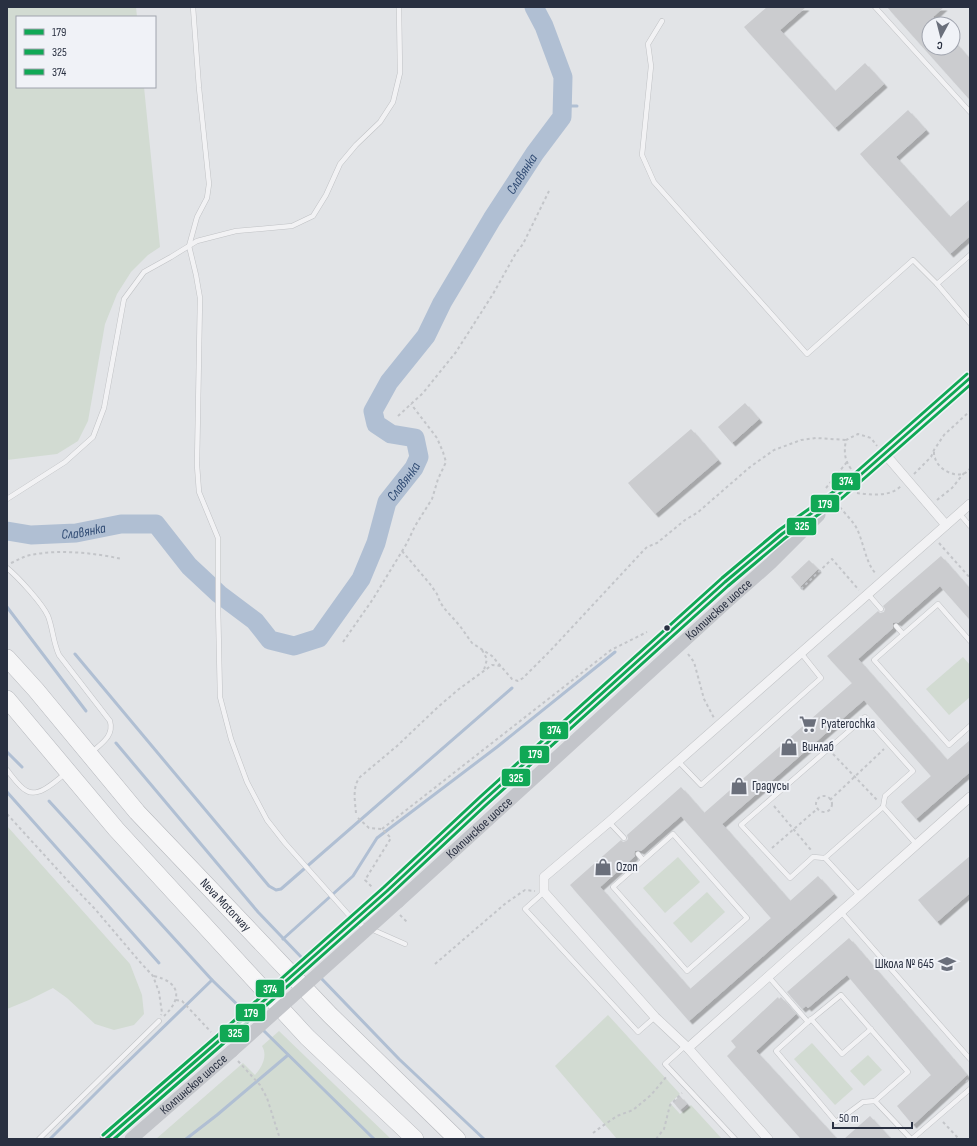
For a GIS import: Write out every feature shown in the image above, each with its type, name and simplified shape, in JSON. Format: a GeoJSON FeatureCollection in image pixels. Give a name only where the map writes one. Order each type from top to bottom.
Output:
{"type":"FeatureCollection","features":[{"type":"Feature","properties":{"kind":"highway","name":"Neva Motorway"},"geometry":{"type":"LineString","coordinates":[[7,658],[36,690],[137,812],[330,1015],[457,1139]]}},
{"type":"Feature","properties":{"kind":"highway"},"geometry":{"type":"LineString","coordinates":[[7,699],[116,829],[307,1037],[415,1139]]}},
{"type":"Feature","properties":{"kind":"main road","name":"Колпинское шоссе"},"geometry":{"type":"LineString","coordinates":[[131,1139],[235,1056],[398,902],[771,563],[843,497],[858,478],[970,378]]}},
{"type":"Feature","properties":{"kind":"main road","name":"Колпинское шоссе"},"geometry":{"type":"LineString","coordinates":[[106,1139],[216,1036],[387,891],[483,801],[725,582],[782,534],[843,497]]}},
{"type":"Feature","properties":{"kind":"street"},"geometry":{"type":"LineString","coordinates":[[885,454],[946,525]]}},
{"type":"Feature","properties":{"kind":"street"},"geometry":{"type":"LineString","coordinates":[[768,1139],[686,1047],[655,1017],[544,892],[544,877],[609,822],[970,504]]}},
{"type":"Feature","properties":{"kind":"street"},"geometry":{"type":"LineString","coordinates":[[686,1047],[970,797]]}},
{"type":"Feature","properties":{"kind":"lane"},"geometry":{"type":"LineString","coordinates":[[193,7],[199,88],[209,184],[207,198],[197,217],[189,246],[195,268],[200,298],[197,465],[199,492],[218,538],[220,696],[234,746],[248,782],[267,820],[285,843],[355,922],[405,944]]}},
{"type":"Feature","properties":{"kind":"lane"},"geometry":{"type":"LineString","coordinates":[[7,499],[65,462],[93,438],[104,408],[124,299],[144,272],[197,241],[236,231],[292,226],[313,216],[326,195],[340,164],[356,145],[380,122],[393,102],[400,73],[399,7]]}},
{"type":"Feature","properties":{"kind":"lane"},"geometry":{"type":"LineString","coordinates":[[875,7],[970,112]]}},
{"type":"Feature","properties":{"kind":"lane"},"geometry":{"type":"LineString","coordinates":[[662,21],[648,44],[651,66],[642,155],[654,182],[807,354],[913,260],[937,284],[970,323]]}},
{"type":"Feature","properties":{"kind":"lane"},"geometry":{"type":"LineString","coordinates":[[937,284],[970,256]]}},
{"type":"Feature","properties":{"kind":"lane"},"geometry":{"type":"LineString","coordinates":[[959,514],[970,526]]}},
{"type":"Feature","properties":{"kind":"lane"},"geometry":{"type":"LineString","coordinates":[[7,567],[42,606],[48,615],[55,646],[59,655],[110,721],[111,729],[108,737],[89,754]]}},
{"type":"Feature","properties":{"kind":"lane"},"geometry":{"type":"LineString","coordinates":[[866,595],[881,609]]}},
{"type":"Feature","properties":{"kind":"lane"},"geometry":{"type":"LineString","coordinates":[[970,641],[938,604],[874,660],[948,745],[970,726]]}},
{"type":"Feature","properties":{"kind":"lane"},"geometry":{"type":"LineString","coordinates":[[896,626],[903,634]]}},
{"type":"Feature","properties":{"kind":"lane"},"geometry":{"type":"LineString","coordinates":[[678,761],[701,785],[821,678],[801,652]]}},
{"type":"Feature","properties":{"kind":"lane"},"geometry":{"type":"LineString","coordinates":[[865,717],[890,745],[913,771],[885,796],[883,807],[825,858],[813,857],[790,878],[741,825],[865,717]]}},
{"type":"Feature","properties":{"kind":"lane"},"geometry":{"type":"LineString","coordinates":[[7,770],[27,792],[35,793],[44,790],[68,772]]}},
{"type":"Feature","properties":{"kind":"lane"},"geometry":{"type":"LineString","coordinates":[[883,807],[916,844]]}},
{"type":"Feature","properties":{"kind":"lane"},"geometry":{"type":"LineString","coordinates":[[609,822],[624,838]]}},
{"type":"Feature","properties":{"kind":"lane"},"geometry":{"type":"LineString","coordinates":[[673,834],[747,918],[687,971],[613,887],[643,860],[673,834]]}},
{"type":"Feature","properties":{"kind":"lane"},"geometry":{"type":"LineString","coordinates":[[638,854],[643,860]]}},
{"type":"Feature","properties":{"kind":"lane"},"geometry":{"type":"LineString","coordinates":[[825,858],[859,895]]}},
{"type":"Feature","properties":{"kind":"lane"},"geometry":{"type":"LineString","coordinates":[[544,892],[525,909],[638,1032],[655,1017]]}},
{"type":"Feature","properties":{"kind":"lane"},"geometry":{"type":"LineString","coordinates":[[841,912],[970,1059]]}},
{"type":"Feature","properties":{"kind":"lane"},"geometry":{"type":"LineString","coordinates":[[768,976],[842,1054],[871,1029]]}},
{"type":"Feature","properties":{"kind":"lane"},"geometry":{"type":"LineString","coordinates":[[841,994],[871,1029],[908,1072],[875,1101],[863,1102],[836,1122],[776,1051],[841,994]]}},
{"type":"Feature","properties":{"kind":"lane"},"geometry":{"type":"LineString","coordinates":[[40,1139],[159,1021]]}},
{"type":"Feature","properties":{"kind":"lane"},"geometry":{"type":"LineString","coordinates":[[686,1047],[665,1064],[735,1139]]}},
{"type":"Feature","properties":{"kind":"lane"},"geometry":{"type":"LineString","coordinates":[[875,1101],[911,1139],[939,1117],[970,1089]]}},
{"type":"Feature","properties":{"kind":"lane"},"geometry":{"type":"LineString","coordinates":[[902,1139],[907,1135]]}},
{"type":"Feature","properties":{"kind":"path"},"geometry":{"type":"LineString","coordinates":[[398,416],[423,393],[456,352],[493,294],[507,267],[524,244],[549,190]]}},
{"type":"Feature","properties":{"kind":"path"},"geometry":{"type":"LineString","coordinates":[[342,642],[373,599],[407,543],[415,526],[432,499],[438,479],[446,462],[444,452],[436,438],[411,404]]}},
{"type":"Feature","properties":{"kind":"path"},"geometry":{"type":"LineString","coordinates":[[883,581],[871,568],[843,497],[884,494],[897,490],[931,457],[944,436],[970,411]]}},
{"type":"Feature","properties":{"kind":"path"},"geometry":{"type":"LineString","coordinates":[[402,551],[430,584],[444,608],[460,626],[472,643],[492,656],[514,680],[518,681],[523,678],[647,547],[656,543],[685,520],[697,513],[750,467],[774,450],[800,440],[816,438],[846,440],[858,434],[871,438],[885,454]]}},
{"type":"Feature","properties":{"kind":"path"},"geometry":{"type":"LineString","coordinates":[[846,440],[844,452],[847,462],[858,478]]}},
{"type":"Feature","properties":{"kind":"path"},"geometry":{"type":"LineString","coordinates":[[934,450],[935,458],[939,466],[945,471],[956,474],[964,473]]}},
{"type":"Feature","properties":{"kind":"path"},"geometry":{"type":"LineString","coordinates":[[825,490],[847,462]]}},
{"type":"Feature","properties":{"kind":"path"},"geometry":{"type":"LineString","coordinates":[[929,505],[952,488],[970,468]]}},
{"type":"Feature","properties":{"kind":"path"},"geometry":{"type":"LineString","coordinates":[[936,540],[970,578]]}},
{"type":"Feature","properties":{"kind":"path"},"geometry":{"type":"LineString","coordinates":[[7,567],[22,557],[56,552],[108,556],[122,559]]}},
{"type":"Feature","properties":{"kind":"path"},"geometry":{"type":"LineString","coordinates":[[801,589],[832,559],[866,595]]}},
{"type":"Feature","properties":{"kind":"path"},"geometry":{"type":"LineString","coordinates":[[382,829],[611,650],[647,632]]}},
{"type":"Feature","properties":{"kind":"path"},"geometry":{"type":"LineString","coordinates":[[482,649],[487,659],[484,671]]}},
{"type":"Feature","properties":{"kind":"path"},"geometry":{"type":"LineString","coordinates":[[687,653],[694,662],[704,699],[718,726]]}},
{"type":"Feature","properties":{"kind":"path"},"geometry":{"type":"LineString","coordinates":[[356,813],[355,787],[360,777],[459,689],[492,665],[501,666]]}},
{"type":"Feature","properties":{"kind":"path"},"geometry":{"type":"LineString","coordinates":[[830,800],[890,745]]}},
{"type":"Feature","properties":{"kind":"path"},"geometry":{"type":"LineString","coordinates":[[828,749],[883,807]]}},
{"type":"Feature","properties":{"kind":"path"},"geometry":{"type":"LineString","coordinates":[[822,795],[828,797],[832,802],[830,809],[825,812],[819,811],[817,808],[815,805],[817,799],[822,795]]}},
{"type":"Feature","properties":{"kind":"path"},"geometry":{"type":"LineString","coordinates":[[769,800],[818,858]]}},
{"type":"Feature","properties":{"kind":"path"},"geometry":{"type":"LineString","coordinates":[[766,853],[817,808]]}},
{"type":"Feature","properties":{"kind":"path"},"geometry":{"type":"LineString","coordinates":[[7,814],[95,909],[153,976],[159,992],[162,1013],[159,1021]]}},
{"type":"Feature","properties":{"kind":"path"},"geometry":{"type":"LineString","coordinates":[[358,818],[369,828],[382,829],[388,835]]}},
{"type":"Feature","properties":{"kind":"path"},"geometry":{"type":"LineString","coordinates":[[435,964],[506,903],[525,890],[544,892]]}},
{"type":"Feature","properties":{"kind":"path"},"geometry":{"type":"LineString","coordinates":[[153,976],[163,978],[171,984],[176,992],[176,1000],[171,1009],[159,1021]]}},
{"type":"Feature","properties":{"kind":"path"},"geometry":{"type":"LineString","coordinates":[[176,1000],[182,1001],[216,1036]]}},
{"type":"Feature","properties":{"kind":"path"},"geometry":{"type":"LineString","coordinates":[[235,1056],[260,1085],[267,1098],[280,1139]]}},
{"type":"Feature","properties":{"kind":"path"},"geometry":{"type":"LineString","coordinates":[[593,1133],[617,1116],[633,1110],[651,1095],[671,1070]]}},
{"type":"Feature","properties":{"kind":"path"},"geometry":{"type":"LineString","coordinates":[[964,1084],[970,1078]]}},
{"type":"Feature","properties":{"kind":"path"},"geometry":{"type":"LineString","coordinates":[[656,1139],[664,1129],[670,1105],[687,1087]]}},
{"type":"Feature","properties":{"kind":"path"},"geometry":{"type":"LineString","coordinates":[[939,1117],[959,1139]]}},
{"type":"Feature","properties":{"kind":"shaded area"},"geometry":{"type":"Polygon","coordinates":[[[7,7],[136,7],[137,16],[16,16],[16,88],[144,88],[160,247],[148,255],[131,272],[117,294],[105,324],[88,421],[78,441],[57,454],[7,460],[7,7]]]}},
{"type":"Feature","properties":{"kind":"shaded area"},"geometry":{"type":"Polygon","coordinates":[[[963,657],[970,665],[970,697],[949,715],[926,689],[963,657]]]}},
{"type":"Feature","properties":{"kind":"shaded area"},"geometry":{"type":"Polygon","coordinates":[[[7,826],[130,964],[142,995],[144,1014],[134,1025],[114,1030],[95,1024],[67,998],[53,988],[7,1009],[7,826]]]}},
{"type":"Feature","properties":{"kind":"shaded area"},"geometry":{"type":"Polygon","coordinates":[[[678,857],[700,882],[665,913],[643,888],[678,857]]]}},
{"type":"Feature","properties":{"kind":"shaded area"},"geometry":{"type":"Polygon","coordinates":[[[707,892],[725,912],[691,943],[673,923],[707,892]]]}},
{"type":"Feature","properties":{"kind":"shaded area"},"geometry":{"type":"Polygon","coordinates":[[[608,1015],[680,1094],[670,1103],[680,1114],[691,1105],[722,1139],[617,1139],[555,1066],[608,1015]]]}},
{"type":"Feature","properties":{"kind":"shaded area"},"geometry":{"type":"Polygon","coordinates":[[[279,1031],[391,1139],[156,1139],[243,1063],[255,1075],[260,1068],[264,1057],[264,1050],[262,1046],[279,1031]]]}},
{"type":"Feature","properties":{"kind":"shaded area"},"geometry":{"type":"Polygon","coordinates":[[[812,1043],[853,1089],[835,1105],[794,1059],[812,1043]]]}},
{"type":"Feature","properties":{"kind":"shaded area"},"geometry":{"type":"Polygon","coordinates":[[[868,1055],[882,1070],[864,1086],[850,1071],[868,1055]]]}},
{"type":"Feature","properties":{"kind":"building"},"geometry":{"type":"Polygon","coordinates":[[[767,7],[806,7],[780,30],[835,91],[865,63],[884,84],[835,128],[744,27],[767,7]]]}},
{"type":"Feature","properties":{"kind":"building"},"geometry":{"type":"Polygon","coordinates":[[[887,7],[944,7],[934,16],[921,16],[921,45],[887,7]]]}},
{"type":"Feature","properties":{"kind":"building"},"geometry":{"type":"Polygon","coordinates":[[[961,49],[970,59],[970,100],[931,56],[961,56],[961,49]]]}},
{"type":"Feature","properties":{"kind":"building"},"geometry":{"type":"Polygon","coordinates":[[[908,110],[926,130],[896,157],[950,217],[970,199],[970,236],[950,254],[860,154],[908,110]]]}},
{"type":"Feature","properties":{"kind":"building"},"geometry":{"type":"Polygon","coordinates":[[[745,403],[759,419],[732,443],[718,427],[745,403]]]}},
{"type":"Feature","properties":{"kind":"building"},"geometry":{"type":"Polygon","coordinates":[[[691,429],[718,460],[655,514],[628,483],[691,429]]]}},
{"type":"Feature","properties":{"kind":"building"},"geometry":{"type":"Polygon","coordinates":[[[941,556],[970,589],[970,620],[940,586],[898,623],[893,623],[893,628],[858,659],[947,760],[970,740],[970,772],[916,819],[901,802],[931,776],[864,700],[722,824],[790,901],[818,876],[834,894],[689,1021],[570,885],[621,840],[623,842],[626,841],[628,839],[627,835],[681,787],[704,813],[852,683],[827,656],[878,611],[880,613],[884,612],[885,609],[883,606],[941,556]],[[681,816],[641,851],[635,851],[635,856],[600,887],[690,989],[771,918],[681,816]]]}},
{"type":"Feature","properties":{"kind":"building"},"geometry":{"type":"Polygon","coordinates":[[[809,560],[818,569],[800,587],[791,577],[809,560]]]}},
{"type":"Feature","properties":{"kind":"building"},"geometry":{"type":"Polygon","coordinates":[[[970,856],[970,893],[937,922],[918,900],[970,856]]]}},
{"type":"Feature","properties":{"kind":"building"},"geometry":{"type":"Polygon","coordinates":[[[849,938],[967,1075],[913,1125],[897,1106],[931,1075],[847,975],[808,1008],[806,1006],[802,1009],[787,992],[849,938]]]}},
{"type":"Feature","properties":{"kind":"building"},"geometry":{"type":"Polygon","coordinates":[[[778,997],[779,999],[781,997],[796,1014],[756,1051],[837,1139],[801,1139],[727,1056],[736,1047],[731,1041],[778,997]]]}},
{"type":"Feature","properties":{"kind":"building"},"geometry":{"type":"Polygon","coordinates":[[[680,1096],[687,1104],[680,1110],[673,1102],[680,1096]]]}},
{"type":"Feature","properties":{"kind":"building"},"geometry":{"type":"Polygon","coordinates":[[[870,1116],[891,1139],[844,1139],[870,1116]]]}},
{"type":"Feature","properties":{"kind":"waterway","name":"Славянка"},"geometry":{"type":"LineString","coordinates":[[7,531],[31,535],[76,533],[121,524],[156,524],[189,566],[219,594],[255,621],[270,640],[294,646],[319,638],[361,579],[376,543],[387,502],[414,468],[419,457],[415,438],[391,434],[376,424],[373,411],[389,382],[426,336],[442,303],[492,219],[535,153],[562,117],[563,77],[544,26],[534,7]]}},
{"type":"Feature","properties":{"kind":"waterway"},"geometry":{"type":"LineString","coordinates":[[562,106],[577,106]]}},
{"type":"Feature","properties":{"kind":"waterway"},"geometry":{"type":"LineString","coordinates":[[7,607],[86,711]]}},
{"type":"Feature","properties":{"kind":"waterway"},"geometry":{"type":"LineString","coordinates":[[283,939],[353,876],[377,838],[497,747],[615,652]]}},
{"type":"Feature","properties":{"kind":"waterway"},"geometry":{"type":"LineString","coordinates":[[75,654],[269,886],[276,890],[281,889],[512,688]]}},
{"type":"Feature","properties":{"kind":"waterway"},"geometry":{"type":"LineString","coordinates":[[116,743],[258,912],[304,960]]}},
{"type":"Feature","properties":{"kind":"waterway"},"geometry":{"type":"LineString","coordinates":[[7,752],[22,767]]}},
{"type":"Feature","properties":{"kind":"waterway"},"geometry":{"type":"LineString","coordinates":[[7,792],[159,963]]}},
{"type":"Feature","properties":{"kind":"waterway"},"geometry":{"type":"LineString","coordinates":[[49,801],[212,980],[245,1012]]}},
{"type":"Feature","properties":{"kind":"waterway"},"geometry":{"type":"LineString","coordinates":[[320,977],[399,1059],[484,1139]]}},
{"type":"Feature","properties":{"kind":"waterway"},"geometry":{"type":"LineString","coordinates":[[50,1139],[212,980]]}},
{"type":"Feature","properties":{"kind":"waterway"},"geometry":{"type":"LineString","coordinates":[[262,1029],[374,1139]]}},
{"type":"Feature","properties":{"kind":"waterway"},"geometry":{"type":"LineString","coordinates":[[186,1139],[288,1055]]}},
{"type":"Feature","properties":{"kind":"transit line","name":"374"},"geometry":{"type":"LineString","coordinates":[[103,1135],[384,887],[480,797],[722,578],[779,530],[836,490],[967,374]]}},
{"type":"Feature","properties":{"kind":"transit line","name":"179"},"geometry":{"type":"LineString","coordinates":[[106,1139],[387,891],[483,801],[725,582],[782,534],[839,494],[970,378]]}},
{"type":"Feature","properties":{"kind":"transit line","name":"325"},"geometry":{"type":"LineString","coordinates":[[114,1139],[390,895],[486,805],[728,586],[785,538],[842,498],[970,385]]}},
{"type":"Feature","properties":{"kind":"place","name":"Pyaterochka"},"geometry":{"type":"Point","coordinates":[808,724]}},
{"type":"Feature","properties":{"kind":"place","name":"Винлаб"},"geometry":{"type":"Point","coordinates":[789,747]}},
{"type":"Feature","properties":{"kind":"place","name":"Градусы"},"geometry":{"type":"Point","coordinates":[739,786]}},
{"type":"Feature","properties":{"kind":"place","name":"Ozon"},"geometry":{"type":"Point","coordinates":[603,867]}},
{"type":"Feature","properties":{"kind":"place","name":"Школа № 645"},"geometry":{"type":"Point","coordinates":[947,964]}}]}
